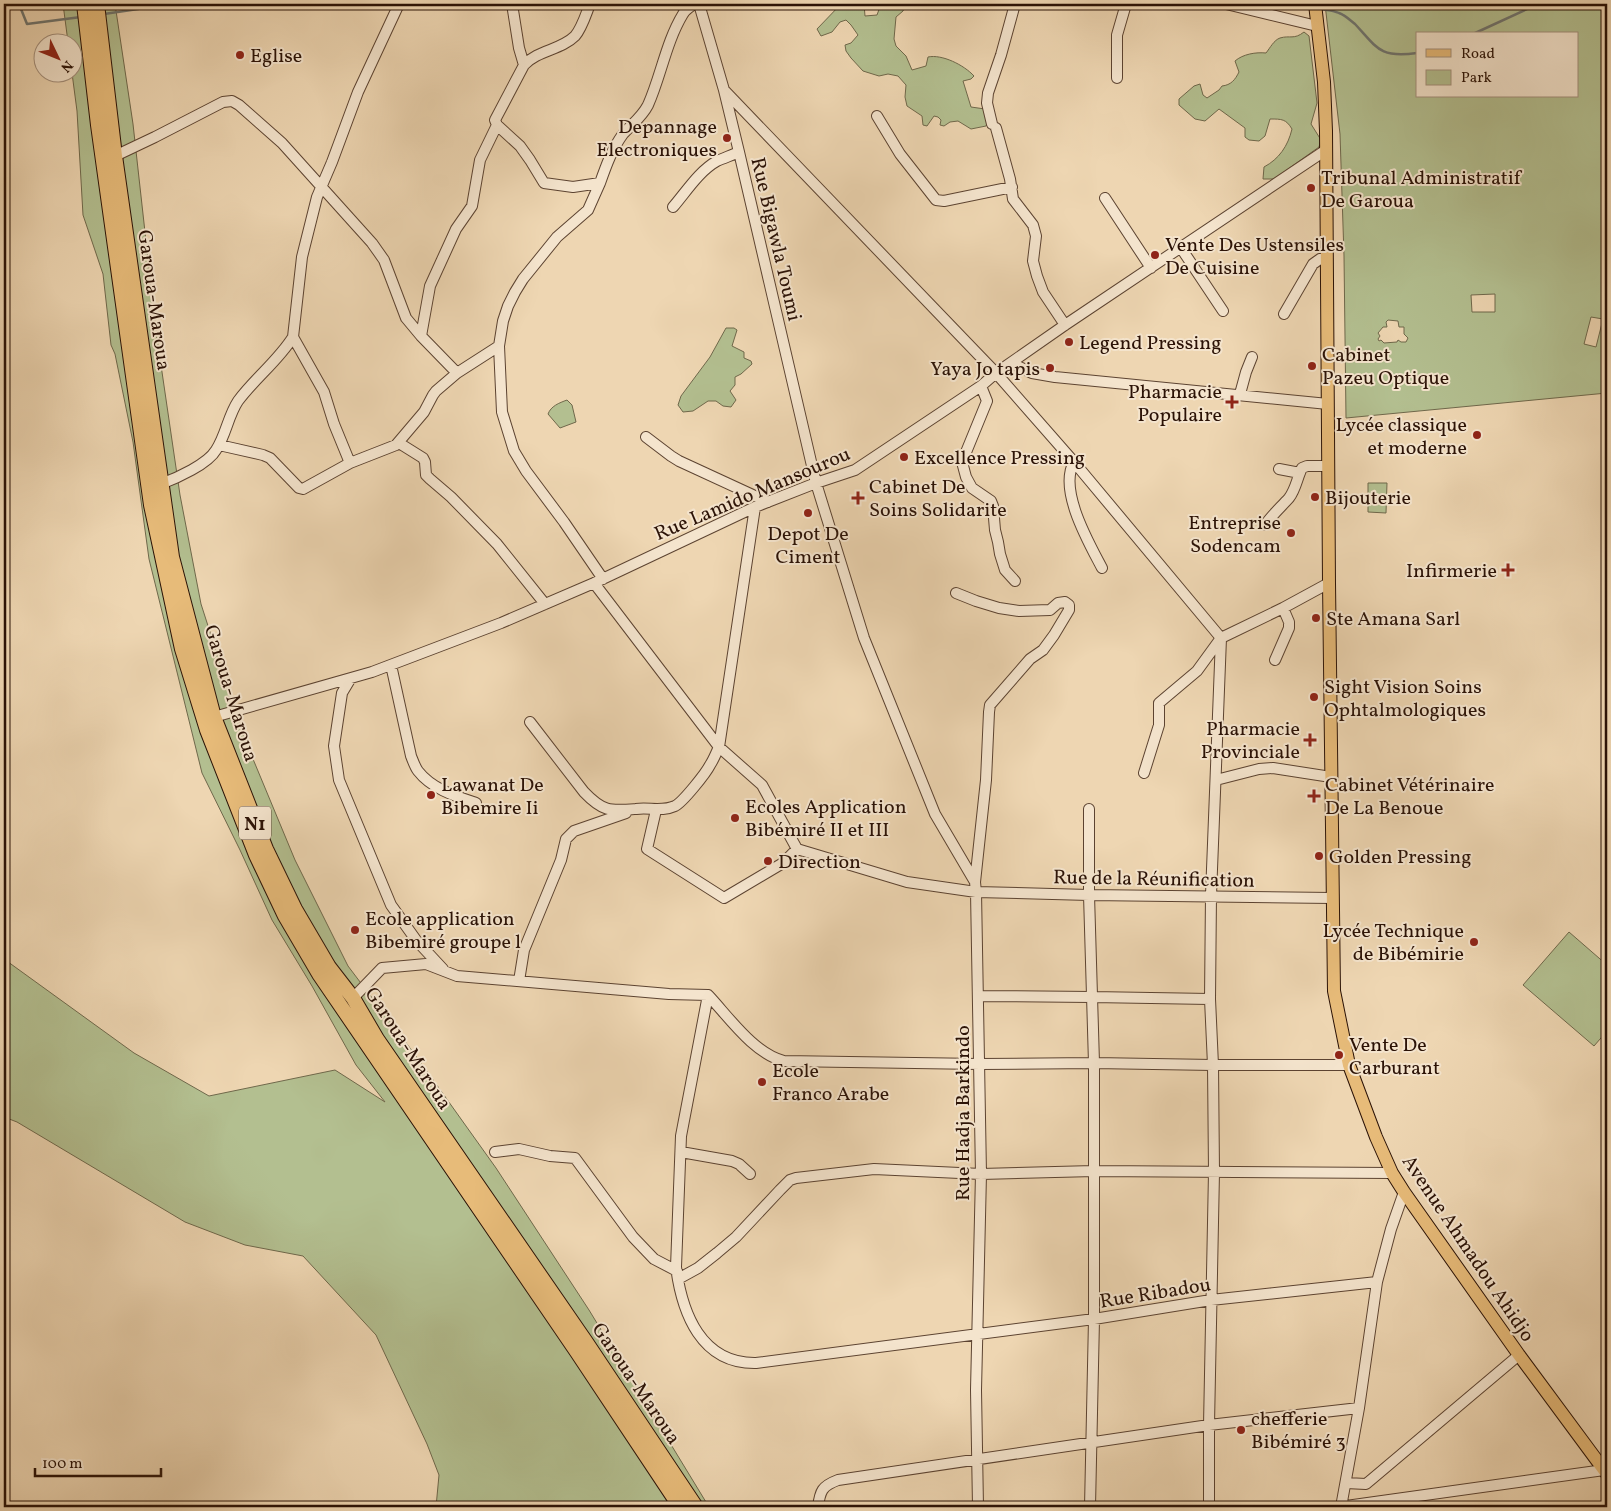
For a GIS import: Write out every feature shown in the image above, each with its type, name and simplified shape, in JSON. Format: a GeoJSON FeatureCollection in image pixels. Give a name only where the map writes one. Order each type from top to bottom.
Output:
{"type":"FeatureCollection","features":[{"type":"Feature","properties":{"kind":"highway","name":"Garoua-Maroua"},"geometry":{"type":"LineString","coordinates":[[88,4],[94,27],[115,156],[172,557],[214,717],[266,849],[291,901],[329,967],[353,998],[377,1039],[586,1342],[696,1507]]}},
{"type":"Feature","properties":{"kind":"highway","name":"Garoua-Maroua"},"geometry":{"type":"LineString","coordinates":[[94,27],[98,125],[151,505],[182,649],[207,730],[256,855],[285,916],[320,974],[680,1507]]}},
{"type":"Feature","properties":{"kind":"main road","name":"Avenue Ahmadou Ahidjo"},"geometry":{"type":"LineString","coordinates":[[1315,4],[1324,82],[1326,150],[1334,991],[1349,1065],[1376,1137],[1392,1173],[1519,1355],[1606,1472]]}},
{"type":"Feature","properties":{"kind":"street"},"geometry":{"type":"LineString","coordinates":[[161,484],[182,476],[212,456],[219,445],[238,401],[286,348],[293,337],[302,257],[317,197],[358,92],[399,4]]}},
{"type":"Feature","properties":{"kind":"street"},"geometry":{"type":"LineString","coordinates":[[512,4],[519,48],[524,65]]}},
{"type":"Feature","properties":{"kind":"street"},"geometry":{"type":"LineString","coordinates":[[421,336],[430,286],[456,229],[472,206],[480,160],[496,125],[495,120],[524,65],[531,58],[564,44],[577,34],[590,4]]}},
{"type":"Feature","properties":{"kind":"street"},"geometry":{"type":"LineString","coordinates":[[656,810],[647,849],[724,898],[783,863],[797,849],[762,786],[719,747],[598,581],[564,522],[526,471],[514,451],[502,412],[499,346],[503,321],[515,292],[557,236],[588,210],[616,145],[624,133],[642,115],[647,106],[671,39],[683,13],[694,4]]}},
{"type":"Feature","properties":{"kind":"street","name":"Rue Bigawla Toumi"},"geometry":{"type":"LineString","coordinates":[[699,4],[724,90],[816,483],[868,647],[935,814],[975,887]]}},
{"type":"Feature","properties":{"kind":"street"},"geometry":{"type":"LineString","coordinates":[[1015,4],[988,93],[987,103],[1012,187],[1013,199],[1033,225],[1036,236],[1033,261],[1043,292],[1065,325]]}},
{"type":"Feature","properties":{"kind":"street"},"geometry":{"type":"LineString","coordinates":[[1118,78],[1117,35],[1126,4]]}},
{"type":"Feature","properties":{"kind":"street"},"geometry":{"type":"LineString","coordinates":[[1226,4],[1317,23]]}},
{"type":"Feature","properties":{"kind":"street"},"geometry":{"type":"LineString","coordinates":[[724,90],[996,373],[1074,462],[1221,638],[1211,895],[1210,1000],[1214,1172],[1209,1507]]}},
{"type":"Feature","properties":{"kind":"street"},"geometry":{"type":"LineString","coordinates":[[115,156],[155,138],[224,102],[232,101],[239,105],[282,143],[372,243],[384,260],[406,318],[458,373]]}},
{"type":"Feature","properties":{"kind":"street"},"geometry":{"type":"LineString","coordinates":[[877,116],[900,154],[936,200],[944,201],[1012,187]]}},
{"type":"Feature","properties":{"kind":"street"},"geometry":{"type":"LineString","coordinates":[[496,125],[520,146],[544,183],[573,187],[600,183]]}},
{"type":"Feature","properties":{"kind":"street","name":"Rue Lamido Mansourou"},"geometry":{"type":"LineString","coordinates":[[214,717],[391,665],[501,623],[598,581],[755,507],[855,470],[981,386],[996,373],[1065,325],[1326,150]]}},
{"type":"Feature","properties":{"kind":"street"},"geometry":{"type":"LineString","coordinates":[[673,207],[694,181],[710,166],[739,152]]}},
{"type":"Feature","properties":{"kind":"street"},"geometry":{"type":"LineString","coordinates":[[1105,198],[1151,268]]}},
{"type":"Feature","properties":{"kind":"street"},"geometry":{"type":"LineString","coordinates":[[1181,248],[1223,311]]}},
{"type":"Feature","properties":{"kind":"street"},"geometry":{"type":"LineString","coordinates":[[1284,314],[1313,264],[1320,259],[1327,258]]}},
{"type":"Feature","properties":{"kind":"street"},"geometry":{"type":"LineString","coordinates":[[293,337],[324,392],[334,424],[350,463]]}},
{"type":"Feature","properties":{"kind":"street"},"geometry":{"type":"LineString","coordinates":[[219,445],[270,458],[301,489],[350,463],[399,443],[424,412],[433,395],[458,373],[499,346]]}},
{"type":"Feature","properties":{"kind":"street"},"geometry":{"type":"LineString","coordinates":[[1240,394],[1252,357]]}},
{"type":"Feature","properties":{"kind":"street"},"geometry":{"type":"LineString","coordinates":[[1011,363],[1032,373],[1055,377],[1328,404]]}},
{"type":"Feature","properties":{"kind":"street"},"geometry":{"type":"LineString","coordinates":[[981,386],[987,401],[962,462],[966,477],[972,488],[991,501],[1000,554],[1005,570],[1015,581]]}},
{"type":"Feature","properties":{"kind":"street"},"geometry":{"type":"LineString","coordinates":[[646,437],[680,461],[768,502]]}},
{"type":"Feature","properties":{"kind":"street"},"geometry":{"type":"LineString","coordinates":[[399,443],[423,458],[426,475],[451,497],[497,544],[545,604]]}},
{"type":"Feature","properties":{"kind":"street"},"geometry":{"type":"LineString","coordinates":[[1074,462],[1071,468],[1070,482],[1072,506],[1102,568]]}},
{"type":"Feature","properties":{"kind":"street"},"geometry":{"type":"LineString","coordinates":[[1265,525],[1289,497],[1298,482],[1302,468],[1307,466],[1328,466]]}},
{"type":"Feature","properties":{"kind":"street"},"geometry":{"type":"LineString","coordinates":[[1279,469],[1300,473]]}},
{"type":"Feature","properties":{"kind":"street"},"geometry":{"type":"LineString","coordinates":[[530,722],[594,803],[608,810],[642,808],[656,810],[676,806],[710,767],[719,747],[755,507]]}},
{"type":"Feature","properties":{"kind":"street"},"geometry":{"type":"LineString","coordinates":[[1144,773],[1159,725],[1159,703],[1198,671],[1221,638],[1329,583]]}},
{"type":"Feature","properties":{"kind":"street","name":"Rue Hadja Barkindo"},"geometry":{"type":"LineString","coordinates":[[956,592],[999,608],[1019,611],[1050,610],[1058,603],[1066,602],[1069,604],[1069,610],[1043,650],[1030,659],[990,705],[989,712],[986,780],[975,887],[981,1174],[976,1459],[978,1507]]}},
{"type":"Feature","properties":{"kind":"street"},"geometry":{"type":"LineString","coordinates":[[1275,660],[1289,628],[1289,622],[1282,608]]}},
{"type":"Feature","properties":{"kind":"street"},"geometry":{"type":"LineString","coordinates":[[391,665],[411,756],[417,770],[430,783],[450,794],[476,804]]}},
{"type":"Feature","properties":{"kind":"street"},"geometry":{"type":"LineString","coordinates":[[351,678],[342,693],[334,746],[339,780],[391,905],[416,940],[446,972]]}},
{"type":"Feature","properties":{"kind":"street"},"geometry":{"type":"LineString","coordinates":[[1216,780],[1259,769],[1274,768],[1331,777]]}},
{"type":"Feature","properties":{"kind":"street"},"geometry":{"type":"LineString","coordinates":[[519,981],[524,950],[561,860],[566,839],[574,831],[642,808]]}},
{"type":"Feature","properties":{"kind":"street"},"geometry":{"type":"LineString","coordinates":[[1089,809],[1089,895],[1094,1062],[1094,1319],[1090,1507]]}},
{"type":"Feature","properties":{"kind":"street","name":"Rue de la Réunification"},"geometry":{"type":"LineString","coordinates":[[797,849],[907,882],[1089,895],[1211,895],[1332,898]]}},
{"type":"Feature","properties":{"kind":"street"},"geometry":{"type":"LineString","coordinates":[[353,998],[382,968],[426,964],[457,976],[669,994],[708,995],[753,1043],[777,1059],[784,1061],[980,1064],[1094,1062],[1213,1065],[1349,1065]]}},
{"type":"Feature","properties":{"kind":"street","name":"Rue Ribadou"},"geometry":{"type":"LineString","coordinates":[[708,995],[681,1136],[677,1275],[688,1318],[701,1337],[714,1351],[728,1359],[742,1363],[756,1363],[1094,1319],[1211,1300],[1377,1282]]}},
{"type":"Feature","properties":{"kind":"street"},"geometry":{"type":"LineString","coordinates":[[978,996],[1210,1000]]}},
{"type":"Feature","properties":{"kind":"street"},"geometry":{"type":"LineString","coordinates":[[495,1152],[519,1149],[550,1156],[575,1158],[633,1237],[654,1259],[677,1275],[698,1268],[717,1253],[736,1237],[790,1180],[796,1178],[874,1168],[981,1174],[1094,1172],[1392,1173]]}},
{"type":"Feature","properties":{"kind":"street"},"geometry":{"type":"LineString","coordinates":[[681,1152],[732,1161],[739,1164],[750,1174]]}},
{"type":"Feature","properties":{"kind":"street"},"geometry":{"type":"LineString","coordinates":[[1404,1192],[1391,1229],[1377,1282],[1359,1408],[1341,1507],[1606,1472]]}},
{"type":"Feature","properties":{"kind":"street"},"geometry":{"type":"LineString","coordinates":[[1346,1483],[1366,1484],[1519,1355]]}},
{"type":"Feature","properties":{"kind":"street"},"geometry":{"type":"LineString","coordinates":[[818,1507],[820,1495],[826,1484],[838,1480],[1209,1425],[1359,1408]]}},
{"type":"Feature","properties":{"kind":"green space"},"geometry":{"type":"Polygon","coordinates":[[[63,4],[115,4],[133,124],[156,331],[180,495],[201,604],[243,735],[295,860],[348,966],[416,1056],[496,1168],[589,1310],[709,1507],[436,1507],[439,1475],[427,1444],[376,1335],[303,1256],[245,1245],[185,1222],[17,1122],[4,1117],[4,959],[134,1053],[209,1096],[335,1070],[385,1102],[356,1065],[312,986],[272,920],[202,773],[149,559],[133,442],[115,354],[111,345],[103,274],[83,215],[77,111],[73,82],[82,82],[82,32],[67,32],[63,4]]]}},
{"type":"Feature","properties":{"kind":"green space"},"geometry":{"type":"Polygon","coordinates":[[[841,4],[864,4],[865,16],[877,15],[881,4],[906,4],[903,11],[896,17],[894,39],[896,46],[906,56],[912,70],[926,66],[928,57],[940,57],[959,64],[970,72],[974,76],[963,81],[971,107],[985,109],[990,118],[986,126],[971,129],[958,121],[950,122],[944,126],[940,125],[941,120],[938,117],[934,116],[927,126],[923,125],[922,116],[907,106],[905,97],[906,85],[898,76],[888,74],[879,76],[863,71],[851,58],[846,51],[845,45],[851,43],[858,35],[846,20],[840,22],[832,32],[821,36],[817,29],[841,4]]]}},
{"type":"Feature","properties":{"kind":"green space"},"geometry":{"type":"Polygon","coordinates":[[[1325,4],[1607,4],[1607,393],[1346,418],[1340,134],[1325,4]],[[1495,294],[1471,295],[1472,312],[1495,312],[1495,294]],[[1591,317],[1584,344],[1596,347],[1603,319],[1591,317]],[[1388,320],[1386,322],[1387,327],[1383,327],[1378,333],[1380,336],[1379,341],[1381,340],[1384,343],[1397,342],[1398,340],[1406,342],[1408,338],[1404,334],[1404,327],[1399,327],[1398,321],[1388,320]]]}},
{"type":"Feature","properties":{"kind":"green space"},"geometry":{"type":"Polygon","coordinates":[[[1304,32],[1309,36],[1317,103],[1311,124],[1321,140],[1319,147],[1274,179],[1263,179],[1264,167],[1278,156],[1288,141],[1292,129],[1286,121],[1270,119],[1265,136],[1259,141],[1249,140],[1245,137],[1245,128],[1219,109],[1205,121],[1195,119],[1179,105],[1179,99],[1194,86],[1200,84],[1203,95],[1207,98],[1222,86],[1228,85],[1234,80],[1239,72],[1235,61],[1250,54],[1266,53],[1278,39],[1297,36],[1304,32]]]}},
{"type":"Feature","properties":{"kind":"green space"},"geometry":{"type":"Polygon","coordinates":[[[726,328],[737,330],[732,346],[744,352],[744,358],[751,361],[752,364],[735,377],[735,385],[730,391],[736,400],[731,407],[723,406],[716,401],[708,401],[693,411],[683,412],[678,405],[681,396],[710,357],[726,328]]]}},
{"type":"Feature","properties":{"kind":"green space"},"geometry":{"type":"Polygon","coordinates":[[[567,400],[572,405],[576,422],[560,428],[548,414],[553,407],[567,400]]]}},
{"type":"Feature","properties":{"kind":"green space"},"geometry":{"type":"Polygon","coordinates":[[[1368,483],[1387,483],[1386,513],[1368,512],[1368,483]]]}},
{"type":"Feature","properties":{"kind":"green space"},"geometry":{"type":"Polygon","coordinates":[[[1569,932],[1607,965],[1607,1031],[1594,1046],[1523,985],[1569,932]]]}},
{"type":"Feature","properties":{"kind":"waterway"},"geometry":{"type":"LineString","coordinates":[[19,4],[27,24],[81,17]]}},
{"type":"Feature","properties":{"kind":"waterway"},"geometry":{"type":"LineString","coordinates":[[104,14],[159,4]]}},
{"type":"Feature","properties":{"kind":"waterway"},"geometry":{"type":"LineString","coordinates":[[1292,4],[1312,7]]}},
{"type":"Feature","properties":{"kind":"waterway"},"geometry":{"type":"LineString","coordinates":[[1477,32],[1538,4]]}},
{"type":"Feature","properties":{"kind":"waterway"},"geometry":{"type":"LineString","coordinates":[[1320,9],[1334,11],[1345,16],[1369,40],[1387,53],[1416,53]]}},
{"type":"Feature","properties":{"kind":"place","name":"Eglise"},"geometry":{"type":"Point","coordinates":[240,55]}},
{"type":"Feature","properties":{"kind":"place","name":"Depannage Electroniques"},"geometry":{"type":"Point","coordinates":[727,138]}},
{"type":"Feature","properties":{"kind":"place","name":"Tribunal Administratif De Garoua"},"geometry":{"type":"Point","coordinates":[1311,188]}},
{"type":"Feature","properties":{"kind":"place","name":"Vente Des Ustensiles De Cuisine"},"geometry":{"type":"Point","coordinates":[1155,255]}},
{"type":"Feature","properties":{"kind":"place","name":"Legend Pressing"},"geometry":{"type":"Point","coordinates":[1069,342]}},
{"type":"Feature","properties":{"kind":"place","name":"Cabinet Pazeu Optique"},"geometry":{"type":"Point","coordinates":[1312,366]}},
{"type":"Feature","properties":{"kind":"place","name":"Yaya Jo tapis"},"geometry":{"type":"Point","coordinates":[1050,368]}},
{"type":"Feature","properties":{"kind":"place","name":"Pharmacie Populaire"},"geometry":{"type":"Point","coordinates":[1232,402]}},
{"type":"Feature","properties":{"kind":"place","name":"Lycée classique et moderne"},"geometry":{"type":"Point","coordinates":[1477,435]}},
{"type":"Feature","properties":{"kind":"place","name":"Excellence Pressing"},"geometry":{"type":"Point","coordinates":[904,457]}},
{"type":"Feature","properties":{"kind":"place","name":"Bijouterie"},"geometry":{"type":"Point","coordinates":[1315,497]}},
{"type":"Feature","properties":{"kind":"place","name":"Cabinet De Soins Solidarite"},"geometry":{"type":"Point","coordinates":[858,498]}},
{"type":"Feature","properties":{"kind":"place","name":"Depot De Ciment"},"geometry":{"type":"Point","coordinates":[808,513]}},
{"type":"Feature","properties":{"kind":"place","name":"Entreprise Sodencam"},"geometry":{"type":"Point","coordinates":[1291,533]}},
{"type":"Feature","properties":{"kind":"place","name":"Infirmerie"},"geometry":{"type":"Point","coordinates":[1508,570]}},
{"type":"Feature","properties":{"kind":"place","name":"Ste Amana Sarl"},"geometry":{"type":"Point","coordinates":[1316,618]}},
{"type":"Feature","properties":{"kind":"place","name":"Sight Vision Soins Ophtalmologiques"},"geometry":{"type":"Point","coordinates":[1314,697]}},
{"type":"Feature","properties":{"kind":"place","name":"Pharmacie Provinciale"},"geometry":{"type":"Point","coordinates":[1310,740]}},
{"type":"Feature","properties":{"kind":"place","name":"Lawanat De Bibemire Ii"},"geometry":{"type":"Point","coordinates":[431,795]}},
{"type":"Feature","properties":{"kind":"place","name":"Cabinet Vétérinaire De La Benoue"},"geometry":{"type":"Point","coordinates":[1314,796]}},
{"type":"Feature","properties":{"kind":"place","name":"Ecoles Application Bibémiré II et III"},"geometry":{"type":"Point","coordinates":[735,818]}},
{"type":"Feature","properties":{"kind":"place","name":"Golden Pressing"},"geometry":{"type":"Point","coordinates":[1319,856]}},
{"type":"Feature","properties":{"kind":"place","name":"Direction"},"geometry":{"type":"Point","coordinates":[768,861]}},
{"type":"Feature","properties":{"kind":"place","name":"Ecole application Bibemiré groupe l"},"geometry":{"type":"Point","coordinates":[355,930]}},
{"type":"Feature","properties":{"kind":"place","name":"Lycée Technique de Bibémirie"},"geometry":{"type":"Point","coordinates":[1474,942]}},
{"type":"Feature","properties":{"kind":"place","name":"Vente De Carburant"},"geometry":{"type":"Point","coordinates":[1339,1055]}},
{"type":"Feature","properties":{"kind":"place","name":"Ecole Franco Arabe"},"geometry":{"type":"Point","coordinates":[762,1082]}},
{"type":"Feature","properties":{"kind":"place","name":"chefferie Bibémiré 3"},"geometry":{"type":"Point","coordinates":[1241,1430]}}]}
